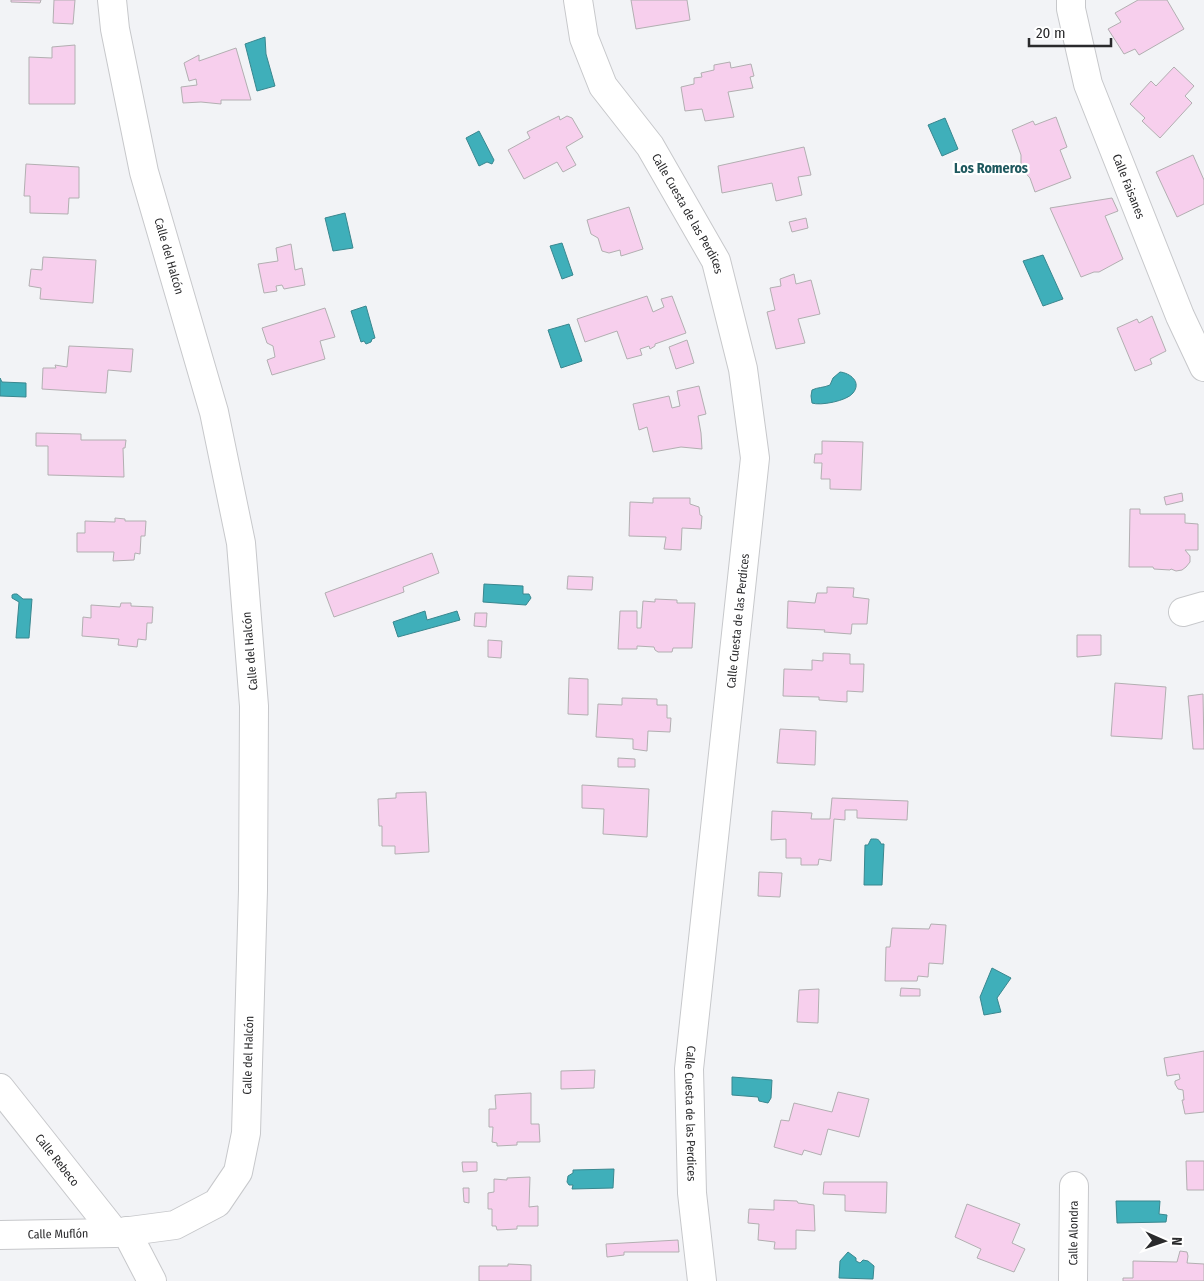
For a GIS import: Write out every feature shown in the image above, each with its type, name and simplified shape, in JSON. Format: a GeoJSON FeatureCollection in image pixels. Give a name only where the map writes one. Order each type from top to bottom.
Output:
{"type":"FeatureCollection","features":[{"type":"Feature","properties":{"kind":"street","name":"Calle del Halcón"},"geometry":{"type":"LineString","coordinates":[[112,0],[115,30],[144,172],[214,412],[224,458],[241,543],[254,706],[253,890],[246,1133],[238,1172],[217,1203],[175,1225],[120,1232]]}},
{"type":"Feature","properties":{"kind":"street","name":"Calle Cuesta de las Perdices"},"geometry":{"type":"LineString","coordinates":[[578,0],[584,38],[603,86],[650,146],[716,261],[743,369],[755,458],[689,1069],[692,1193],[702,1281]]}},
{"type":"Feature","properties":{"kind":"street","name":"Calle Faisanes"},"geometry":{"type":"LineString","coordinates":[[1071,0],[1071,9],[1088,84],[1180,316],[1204,367]]}},
{"type":"Feature","properties":{"kind":"street","name":"Calle Rebeco"},"geometry":{"type":"LineString","coordinates":[[0,1088],[120,1232],[152,1281]]}},
{"type":"Feature","properties":{"kind":"street","name":"Calle Alondra"},"geometry":{"type":"LineString","coordinates":[[1073,1281],[1074,1186]]}},
{"type":"Feature","properties":{"kind":"street","name":"Calle Muflón"},"geometry":{"type":"LineString","coordinates":[[0,1235],[120,1232]]}},
{"type":"Feature","properties":{"kind":"water"},"geometry":{"type":"Polygon","coordinates":[[[265,37],[266,54],[275,86],[257,91],[245,44],[265,37]]]}},
{"type":"Feature","properties":{"kind":"water"},"geometry":{"type":"Polygon","coordinates":[[[945,118],[958,149],[942,156],[928,125],[945,118]]]}},
{"type":"Feature","properties":{"kind":"water"},"geometry":{"type":"Polygon","coordinates":[[[479,131],[494,160],[492,164],[487,162],[479,166],[466,138],[479,131]]]}},
{"type":"Feature","properties":{"kind":"water"},"geometry":{"type":"Polygon","coordinates":[[[345,213],[353,248],[333,251],[325,218],[345,213]]]}},
{"type":"Feature","properties":{"kind":"water"},"geometry":{"type":"Polygon","coordinates":[[[562,243],[573,275],[562,279],[550,246],[562,243]]]}},
{"type":"Feature","properties":{"kind":"water"},"geometry":{"type":"Polygon","coordinates":[[[1043,255],[1063,299],[1043,306],[1023,261],[1043,255]]]}},
{"type":"Feature","properties":{"kind":"water"},"geometry":{"type":"Polygon","coordinates":[[[366,306],[375,338],[366,344],[364,341],[361,342],[351,311],[366,306]]]}},
{"type":"Feature","properties":{"kind":"water"},"geometry":{"type":"Polygon","coordinates":[[[569,324],[582,361],[561,368],[548,330],[569,324]]]}},
{"type":"Feature","properties":{"kind":"water"},"geometry":{"type":"Polygon","coordinates":[[[840,372],[848,374],[854,379],[856,385],[853,393],[850,396],[833,402],[812,403],[812,390],[830,385],[833,378],[840,372]]]}},
{"type":"Feature","properties":{"kind":"water"},"geometry":{"type":"Polygon","coordinates":[[[0,378],[2,382],[26,383],[26,397],[0,396],[0,378]]]}},
{"type":"Feature","properties":{"kind":"water"},"geometry":{"type":"Polygon","coordinates":[[[484,584],[523,586],[523,594],[529,594],[531,598],[526,605],[483,602],[484,584]]]}},
{"type":"Feature","properties":{"kind":"water"},"geometry":{"type":"Polygon","coordinates":[[[14,594],[23,599],[32,599],[29,638],[16,638],[19,602],[12,598],[14,594]]]}},
{"type":"Feature","properties":{"kind":"water"},"geometry":{"type":"Polygon","coordinates":[[[425,611],[427,620],[457,611],[460,620],[398,637],[393,622],[425,611]]]}},
{"type":"Feature","properties":{"kind":"water"},"geometry":{"type":"Polygon","coordinates":[[[871,839],[877,839],[881,844],[884,844],[882,885],[864,885],[865,845],[868,845],[871,839]]]}},
{"type":"Feature","properties":{"kind":"water"},"geometry":{"type":"Polygon","coordinates":[[[992,968],[1011,978],[997,998],[1001,1012],[984,1015],[980,997],[992,968]]]}},
{"type":"Feature","properties":{"kind":"water"},"geometry":{"type":"Polygon","coordinates":[[[732,1077],[772,1080],[771,1098],[768,1103],[759,1101],[758,1097],[732,1095],[732,1077]]]}},
{"type":"Feature","properties":{"kind":"water"},"geometry":{"type":"Polygon","coordinates":[[[614,1169],[613,1188],[572,1189],[573,1185],[569,1185],[567,1182],[568,1176],[573,1173],[573,1170],[614,1169]]]}},
{"type":"Feature","properties":{"kind":"water"},"geometry":{"type":"Polygon","coordinates":[[[1116,1201],[1160,1201],[1159,1214],[1167,1215],[1166,1222],[1117,1223],[1116,1201]]]}},
{"type":"Feature","properties":{"kind":"water"},"geometry":{"type":"Polygon","coordinates":[[[848,1252],[856,1258],[856,1261],[860,1263],[863,1260],[868,1261],[874,1266],[873,1279],[839,1278],[840,1261],[848,1252]]]}},
{"type":"Feature","properties":{"kind":"building"},"geometry":{"type":"Polygon","coordinates":[[[11,0],[41,0],[40,3],[11,2],[11,0]]]}},
{"type":"Feature","properties":{"kind":"building"},"geometry":{"type":"Polygon","coordinates":[[[54,0],[75,0],[73,24],[53,23],[54,0]]]}},
{"type":"Feature","properties":{"kind":"building"},"geometry":{"type":"Polygon","coordinates":[[[631,0],[687,0],[690,20],[636,29],[631,0]]]}},
{"type":"Feature","properties":{"kind":"building"},"geometry":{"type":"Polygon","coordinates":[[[1138,0],[1167,0],[1184,29],[1139,55],[1135,49],[1124,54],[1108,29],[1121,22],[1115,13],[1138,0]]]}},
{"type":"Feature","properties":{"kind":"building"},"geometry":{"type":"Polygon","coordinates":[[[75,45],[75,104],[29,104],[29,57],[52,58],[52,47],[75,45]]]}},
{"type":"Feature","properties":{"kind":"building"},"geometry":{"type":"Polygon","coordinates":[[[236,48],[251,100],[221,100],[221,104],[183,103],[181,87],[197,85],[196,79],[189,81],[184,63],[199,55],[199,61],[236,48]]]}},
{"type":"Feature","properties":{"kind":"building"},"geometry":{"type":"Polygon","coordinates":[[[730,62],[731,68],[751,64],[754,76],[750,77],[753,88],[728,92],[734,117],[705,121],[702,109],[685,111],[681,87],[694,84],[694,78],[702,77],[701,73],[714,70],[714,65],[730,62]]]}},
{"type":"Feature","properties":{"kind":"building"},"geometry":{"type":"Polygon","coordinates":[[[1174,67],[1194,86],[1185,96],[1192,103],[1160,138],[1142,121],[1145,118],[1130,104],[1151,81],[1156,86],[1174,67]]]}},
{"type":"Feature","properties":{"kind":"building"},"geometry":{"type":"Polygon","coordinates":[[[559,116],[560,120],[567,116],[572,118],[583,137],[566,147],[576,165],[563,172],[557,162],[524,179],[508,150],[530,138],[527,132],[559,116]]]}},
{"type":"Feature","properties":{"kind":"building"},"geometry":{"type":"Polygon","coordinates":[[[1056,117],[1067,147],[1060,150],[1071,178],[1035,192],[1030,178],[1021,168],[1021,155],[1012,130],[1033,121],[1035,125],[1056,117]]]}},
{"type":"Feature","properties":{"kind":"building"},"geometry":{"type":"Polygon","coordinates":[[[804,147],[811,175],[798,177],[802,195],[776,201],[772,183],[722,193],[718,166],[804,147]]]}},
{"type":"Feature","properties":{"kind":"building"},"geometry":{"type":"Polygon","coordinates":[[[1193,155],[1204,180],[1204,204],[1177,217],[1156,172],[1193,155]]]}},
{"type":"Feature","properties":{"kind":"building"},"geometry":{"type":"Polygon","coordinates":[[[26,164],[79,167],[79,198],[69,198],[68,214],[30,213],[30,196],[24,196],[26,164]]]}},
{"type":"Feature","properties":{"kind":"building"},"geometry":{"type":"Polygon","coordinates":[[[1112,198],[1118,211],[1105,216],[1123,259],[1099,272],[1081,277],[1050,208],[1112,198]]]}},
{"type":"Feature","properties":{"kind":"building"},"geometry":{"type":"Polygon","coordinates":[[[629,207],[643,249],[621,256],[620,250],[609,253],[602,251],[598,238],[591,234],[587,220],[629,207]]]}},
{"type":"Feature","properties":{"kind":"building"},"geometry":{"type":"Polygon","coordinates":[[[806,218],[808,228],[792,232],[789,222],[806,218]]]}},
{"type":"Feature","properties":{"kind":"building"},"geometry":{"type":"Polygon","coordinates":[[[291,244],[295,270],[302,268],[305,285],[284,289],[282,285],[276,286],[277,291],[264,293],[258,264],[278,261],[276,248],[291,244]]]}},
{"type":"Feature","properties":{"kind":"building"},"geometry":{"type":"Polygon","coordinates":[[[43,257],[96,260],[93,303],[40,299],[41,288],[29,286],[31,269],[42,270],[43,257]]]}},
{"type":"Feature","properties":{"kind":"building"},"geometry":{"type":"Polygon","coordinates":[[[794,274],[796,284],[811,280],[820,314],[798,319],[805,343],[776,349],[767,312],[775,310],[770,288],[781,286],[780,279],[794,274]]]}},
{"type":"Feature","properties":{"kind":"building"},"geometry":{"type":"Polygon","coordinates":[[[647,296],[653,312],[664,307],[661,299],[672,296],[686,333],[655,344],[650,349],[649,346],[640,349],[642,355],[627,359],[617,331],[585,342],[577,319],[647,296]]]}},
{"type":"Feature","properties":{"kind":"building"},"geometry":{"type":"Polygon","coordinates":[[[325,308],[335,337],[320,341],[325,359],[272,375],[267,360],[275,357],[273,346],[267,343],[262,328],[325,308]]]}},
{"type":"Feature","properties":{"kind":"building"},"geometry":{"type":"Polygon","coordinates":[[[1152,316],[1166,351],[1150,359],[1152,364],[1135,371],[1117,328],[1137,319],[1139,323],[1152,316]]]}},
{"type":"Feature","properties":{"kind":"building"},"geometry":{"type":"Polygon","coordinates":[[[687,340],[694,363],[676,369],[669,347],[687,340]]]}},
{"type":"Feature","properties":{"kind":"building"},"geometry":{"type":"Polygon","coordinates":[[[69,346],[133,349],[131,372],[108,370],[106,393],[42,389],[43,368],[56,368],[55,365],[67,367],[69,346]]]}},
{"type":"Feature","properties":{"kind":"building"},"geometry":{"type":"Polygon","coordinates":[[[699,386],[706,414],[698,416],[702,449],[681,447],[653,452],[647,427],[639,430],[633,404],[669,396],[672,408],[680,406],[677,391],[699,386]]]}},
{"type":"Feature","properties":{"kind":"building"},"geometry":{"type":"Polygon","coordinates":[[[36,433],[81,434],[81,440],[126,440],[125,448],[123,448],[124,477],[48,475],[48,446],[36,446],[36,433]]]}},
{"type":"Feature","properties":{"kind":"building"},"geometry":{"type":"Polygon","coordinates":[[[822,441],[863,442],[861,490],[830,489],[830,479],[821,479],[822,463],[814,463],[815,454],[822,454],[822,441]]]}},
{"type":"Feature","properties":{"kind":"building"},"geometry":{"type":"Polygon","coordinates":[[[1182,493],[1183,501],[1166,505],[1164,497],[1182,493]]]}},
{"type":"Feature","properties":{"kind":"building"},"geometry":{"type":"Polygon","coordinates":[[[653,498],[690,498],[690,504],[699,507],[700,515],[702,516],[701,529],[682,528],[681,550],[664,549],[666,537],[629,536],[630,502],[653,503],[653,498]]]}},
{"type":"Feature","properties":{"kind":"building"},"geometry":{"type":"Polygon","coordinates":[[[1130,509],[1140,509],[1140,514],[1185,514],[1185,523],[1198,524],[1198,550],[1185,550],[1190,556],[1190,562],[1186,567],[1176,571],[1171,569],[1154,569],[1153,567],[1129,567],[1130,509]]]}},
{"type":"Feature","properties":{"kind":"building"},"geometry":{"type":"Polygon","coordinates":[[[115,518],[125,519],[125,521],[146,521],[145,536],[141,536],[140,554],[135,553],[134,560],[113,561],[114,552],[77,552],[77,533],[85,533],[85,521],[115,522],[115,518]]]}},
{"type":"Feature","properties":{"kind":"building"},"geometry":{"type":"Polygon","coordinates":[[[432,553],[439,573],[403,587],[404,592],[334,617],[325,593],[432,553]]]}},
{"type":"Feature","properties":{"kind":"building"},"geometry":{"type":"Polygon","coordinates":[[[568,576],[593,577],[592,590],[567,589],[568,576]]]}},
{"type":"Feature","properties":{"kind":"building"},"geometry":{"type":"Polygon","coordinates":[[[827,587],[854,588],[853,597],[869,599],[867,624],[852,624],[851,634],[824,632],[825,630],[787,628],[788,601],[815,603],[817,593],[827,593],[827,587]]]}},
{"type":"Feature","properties":{"kind":"building"},"geometry":{"type":"Polygon","coordinates":[[[655,599],[677,600],[677,603],[695,603],[692,648],[673,648],[672,652],[658,652],[654,647],[637,646],[637,649],[618,649],[620,611],[637,611],[637,628],[641,628],[643,601],[655,602],[655,599]]]}},
{"type":"Feature","properties":{"kind":"building"},"geometry":{"type":"Polygon","coordinates":[[[121,603],[131,603],[131,606],[153,607],[152,623],[147,623],[146,640],[138,639],[137,647],[118,645],[119,639],[82,636],[83,617],[91,618],[91,605],[120,607],[121,603]]]}},
{"type":"Feature","properties":{"kind":"building"},"geometry":{"type":"Polygon","coordinates":[[[475,613],[487,613],[486,627],[474,626],[475,613]]]}},
{"type":"Feature","properties":{"kind":"building"},"geometry":{"type":"Polygon","coordinates":[[[1077,635],[1101,635],[1101,655],[1077,657],[1077,635]]]}},
{"type":"Feature","properties":{"kind":"building"},"geometry":{"type":"Polygon","coordinates":[[[488,640],[502,641],[501,658],[488,657],[488,640]]]}},
{"type":"Feature","properties":{"kind":"building"},"geometry":{"type":"Polygon","coordinates":[[[823,653],[850,654],[850,664],[864,664],[863,692],[847,691],[847,702],[819,700],[819,697],[783,696],[784,669],[812,670],[812,660],[823,661],[823,653]]]}},
{"type":"Feature","properties":{"kind":"building"},"geometry":{"type":"Polygon","coordinates":[[[569,678],[588,679],[588,715],[568,714],[569,678]]]}},
{"type":"Feature","properties":{"kind":"building"},"geometry":{"type":"Polygon","coordinates":[[[1115,683],[1166,687],[1162,739],[1111,736],[1115,683]]]}},
{"type":"Feature","properties":{"kind":"building"},"geometry":{"type":"Polygon","coordinates":[[[1203,694],[1204,749],[1193,749],[1188,696],[1203,694]]]}},
{"type":"Feature","properties":{"kind":"building"},"geometry":{"type":"Polygon","coordinates":[[[622,698],[657,699],[657,705],[667,705],[667,718],[671,718],[670,732],[648,731],[647,751],[633,749],[633,739],[596,737],[598,704],[622,705],[622,698]]]}},
{"type":"Feature","properties":{"kind":"building"},"geometry":{"type":"Polygon","coordinates":[[[780,729],[816,731],[815,765],[777,763],[780,729]]]}},
{"type":"Feature","properties":{"kind":"building"},"geometry":{"type":"Polygon","coordinates":[[[618,758],[635,759],[635,767],[618,767],[618,758]]]}},
{"type":"Feature","properties":{"kind":"building"},"geometry":{"type":"Polygon","coordinates":[[[582,785],[649,789],[647,837],[603,834],[604,809],[582,808],[582,785]]]}},
{"type":"Feature","properties":{"kind":"building"},"geometry":{"type":"Polygon","coordinates":[[[426,792],[429,852],[395,854],[395,846],[382,846],[382,826],[379,826],[378,799],[396,798],[396,793],[426,792]]]}},
{"type":"Feature","properties":{"kind":"building"},"geometry":{"type":"Polygon","coordinates":[[[832,798],[908,801],[907,820],[857,818],[857,810],[845,810],[845,820],[834,819],[831,861],[819,859],[818,865],[801,865],[801,858],[786,858],[786,839],[771,840],[772,811],[812,813],[811,819],[830,819],[832,798]]]}},
{"type":"Feature","properties":{"kind":"building"},"geometry":{"type":"Polygon","coordinates":[[[759,872],[782,873],[780,897],[758,896],[759,872]]]}},
{"type":"Feature","properties":{"kind":"building"},"geometry":{"type":"Polygon","coordinates":[[[931,924],[946,925],[943,964],[929,963],[928,977],[918,976],[917,981],[885,981],[886,947],[890,947],[892,928],[929,929],[931,924]]]}},
{"type":"Feature","properties":{"kind":"building"},"geometry":{"type":"Polygon","coordinates":[[[901,988],[920,989],[920,996],[900,996],[901,988]]]}},
{"type":"Feature","properties":{"kind":"building"},"geometry":{"type":"Polygon","coordinates":[[[819,989],[818,1023],[797,1022],[799,990],[819,989]]]}},
{"type":"Feature","properties":{"kind":"building"},"geometry":{"type":"Polygon","coordinates":[[[1204,1051],[1204,1112],[1185,1114],[1182,1100],[1184,1100],[1183,1090],[1178,1089],[1175,1084],[1175,1081],[1180,1079],[1179,1074],[1167,1076],[1164,1058],[1204,1051]]]}},
{"type":"Feature","properties":{"kind":"building"},"geometry":{"type":"Polygon","coordinates":[[[595,1070],[594,1088],[561,1089],[561,1071],[595,1070]]]}},
{"type":"Feature","properties":{"kind":"building"},"geometry":{"type":"Polygon","coordinates":[[[838,1092],[869,1099],[859,1137],[828,1129],[821,1155],[804,1150],[802,1155],[774,1147],[781,1120],[789,1121],[794,1103],[832,1112],[838,1092]]]}},
{"type":"Feature","properties":{"kind":"building"},"geometry":{"type":"Polygon","coordinates":[[[531,1093],[531,1124],[539,1124],[540,1142],[517,1142],[517,1145],[497,1146],[497,1143],[492,1142],[493,1127],[489,1127],[489,1109],[496,1109],[495,1095],[531,1093]]]}},
{"type":"Feature","properties":{"kind":"building"},"geometry":{"type":"Polygon","coordinates":[[[1186,1161],[1204,1161],[1204,1190],[1187,1190],[1186,1161]]]}},
{"type":"Feature","properties":{"kind":"building"},"geometry":{"type":"Polygon","coordinates":[[[462,1162],[477,1162],[477,1171],[463,1172],[462,1162]]]}},
{"type":"Feature","properties":{"kind":"building"},"geometry":{"type":"Polygon","coordinates":[[[530,1177],[529,1207],[538,1206],[538,1226],[517,1226],[517,1229],[497,1230],[496,1226],[492,1226],[492,1209],[488,1209],[488,1193],[494,1192],[494,1179],[507,1180],[507,1178],[530,1177]]]}},
{"type":"Feature","properties":{"kind":"building"},"geometry":{"type":"Polygon","coordinates":[[[824,1182],[887,1182],[886,1213],[845,1211],[845,1195],[823,1194],[824,1182]]]}},
{"type":"Feature","properties":{"kind":"building"},"geometry":{"type":"Polygon","coordinates":[[[463,1188],[469,1188],[469,1203],[464,1202],[463,1188]]]}},
{"type":"Feature","properties":{"kind":"building"},"geometry":{"type":"Polygon","coordinates":[[[774,1200],[797,1201],[798,1203],[814,1205],[815,1231],[796,1230],[796,1249],[774,1249],[775,1242],[758,1240],[759,1224],[748,1223],[749,1209],[774,1210],[774,1200]]]}},
{"type":"Feature","properties":{"kind":"building"},"geometry":{"type":"Polygon","coordinates":[[[967,1204],[1020,1224],[1012,1243],[1025,1249],[1014,1272],[977,1258],[981,1249],[955,1237],[967,1204]]]}},
{"type":"Feature","properties":{"kind":"building"},"geometry":{"type":"Polygon","coordinates":[[[678,1240],[679,1252],[624,1252],[624,1255],[607,1257],[606,1244],[678,1240]]]}},
{"type":"Feature","properties":{"kind":"building"},"geometry":{"type":"Polygon","coordinates":[[[1180,1251],[1187,1252],[1187,1263],[1204,1264],[1204,1281],[1123,1281],[1123,1278],[1133,1278],[1133,1261],[1177,1262],[1180,1251]]]}},
{"type":"Feature","properties":{"kind":"building"},"geometry":{"type":"Polygon","coordinates":[[[508,1264],[531,1265],[531,1281],[479,1281],[479,1266],[508,1266],[508,1264]]]}},
{"type":"Feature","properties":{"kind":"district","name":"Los Romeros"},"geometry":{"type":"Point","coordinates":[991,168]}}]}
